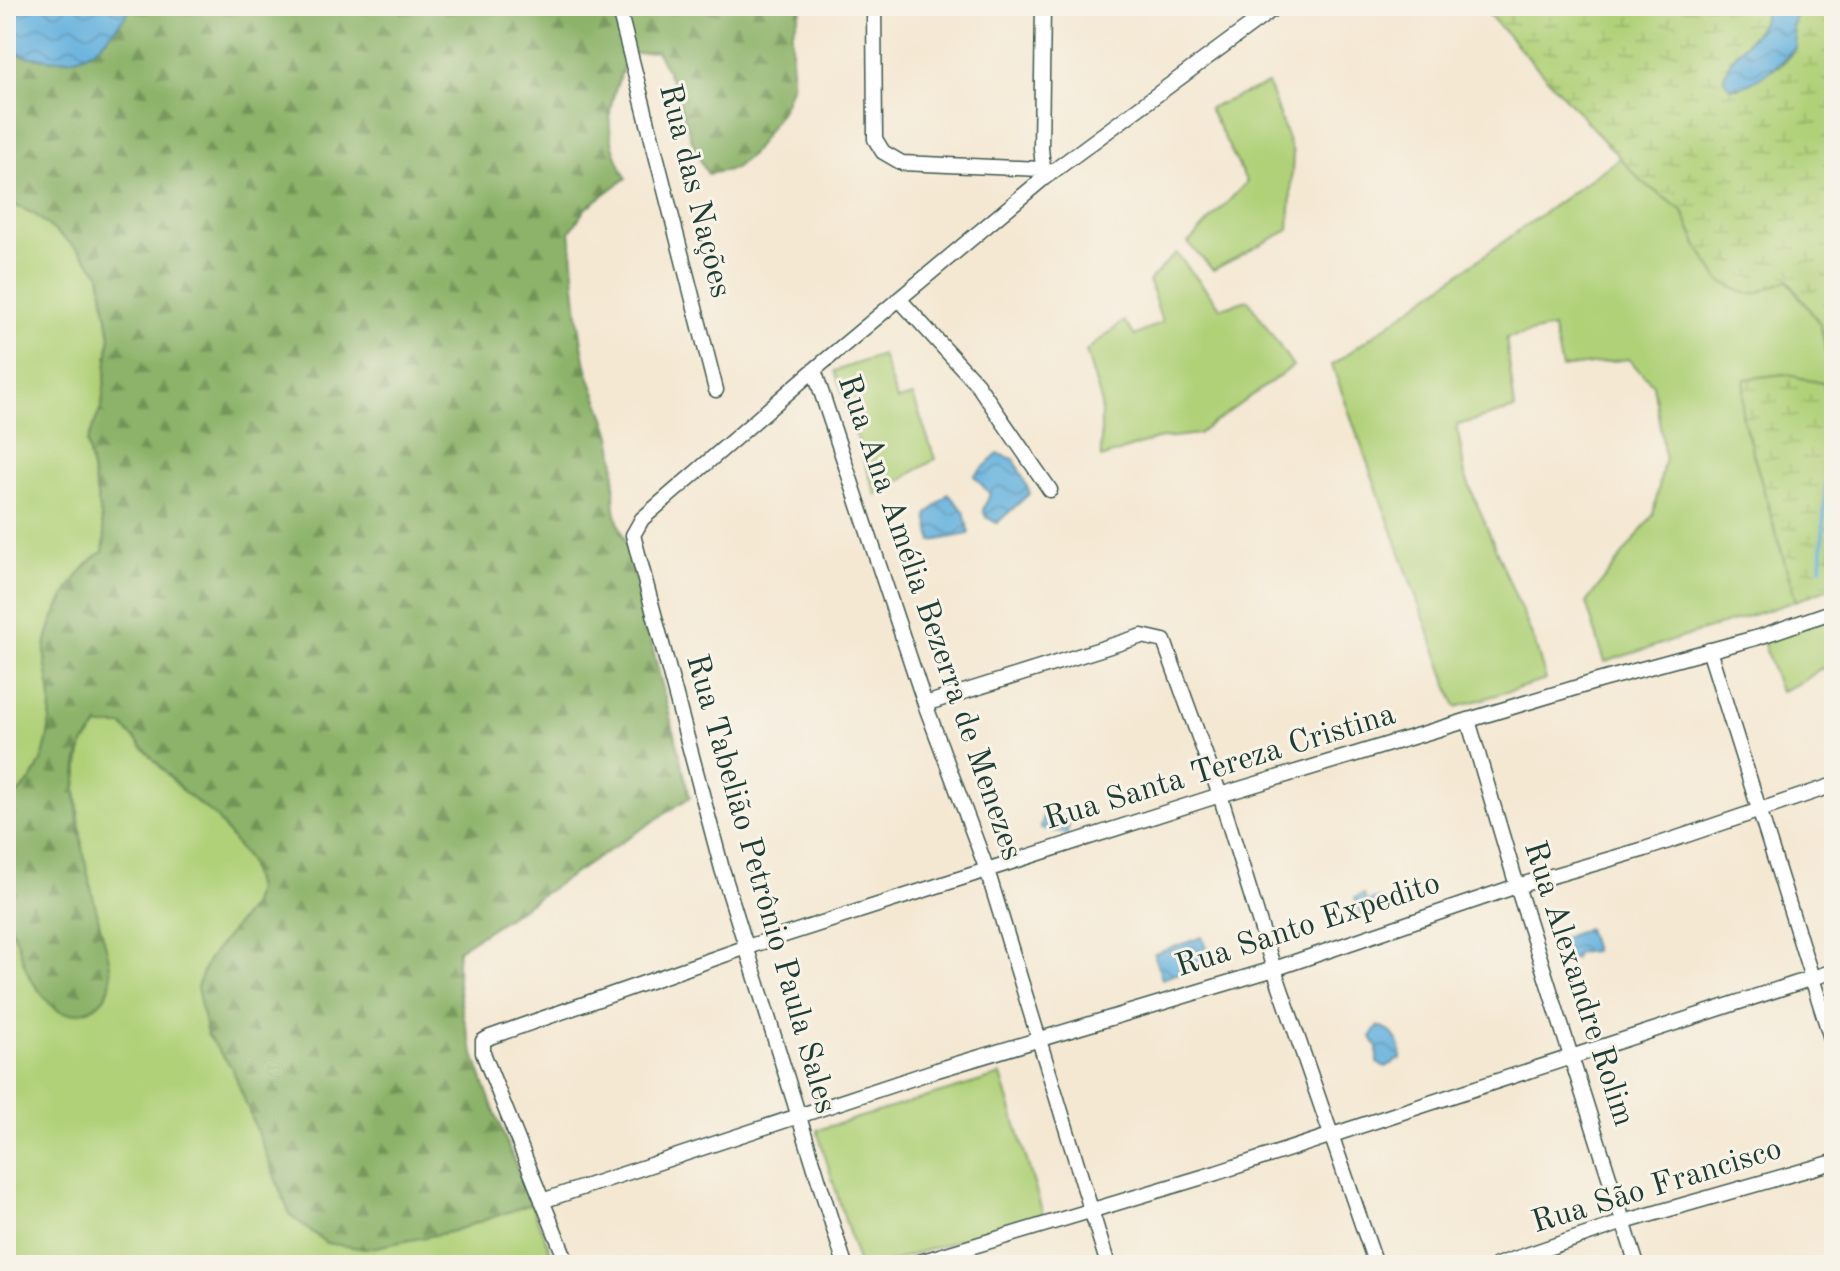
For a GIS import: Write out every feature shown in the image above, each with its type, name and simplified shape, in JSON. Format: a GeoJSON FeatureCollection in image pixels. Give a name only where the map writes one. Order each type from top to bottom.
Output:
{"type":"FeatureCollection","features":[{"type":"Feature","properties":{"kind":"street","name":"Rua das Nações"},"geometry":{"type":"LineString","coordinates":[[618,6],[716,390]]}},
{"type":"Feature","properties":{"kind":"street"},"geometry":{"type":"LineString","coordinates":[[874,6],[875,139],[883,152],[909,164],[1042,173],[1043,6]]}},
{"type":"Feature","properties":{"kind":"street","name":"Rua Ana Amélia Bezerra de Menezes"},"geometry":{"type":"LineString","coordinates":[[1108,1265],[987,870],[925,704],[814,370],[1042,173],[1277,6]]}},
{"type":"Feature","properties":{"kind":"street"},"geometry":{"type":"LineString","coordinates":[[899,299],[993,404],[1050,490]]}},
{"type":"Feature","properties":{"kind":"street","name":"Rua Tabelião Petrônio Paula Sales"},"geometry":{"type":"LineString","coordinates":[[814,370],[642,519],[633,535],[722,869],[845,1265]]}},
{"type":"Feature","properties":{"kind":"street","name":"Rua Santa Tereza Cristina"},"geometry":{"type":"LineString","coordinates":[[542,1201],[483,1053],[483,1041],[490,1037],[747,947],[1220,795],[1834,611]]}},
{"type":"Feature","properties":{"kind":"street"},"geometry":{"type":"LineString","coordinates":[[925,704],[1149,635],[1164,641],[1220,795],[1274,969],[1334,1135],[1376,1265]]}},
{"type":"Feature","properties":{"kind":"street"},"geometry":{"type":"LineString","coordinates":[[1709,650],[1834,1048]]}},
{"type":"Feature","properties":{"kind":"street","name":"Rua Alexandre Rolim"},"geometry":{"type":"LineString","coordinates":[[1468,720],[1637,1265]]}},
{"type":"Feature","properties":{"kind":"street","name":"Rua Santo Expedito"},"geometry":{"type":"LineString","coordinates":[[542,1201],[1038,1038],[1274,969],[1517,886],[1645,849],[1834,785]]}},
{"type":"Feature","properties":{"kind":"street"},"geometry":{"type":"LineString","coordinates":[[910,1265],[1334,1135],[1834,971]]}},
{"type":"Feature","properties":{"kind":"street","name":"Rua São Francisco"},"geometry":{"type":"LineString","coordinates":[[1497,1265],[1624,1222],[1834,1162]]}},
{"type":"Feature","properties":{"kind":"street"},"geometry":{"type":"LineString","coordinates":[[542,1201],[568,1265]]}},
{"type":"Feature","properties":{"kind":"green space"},"geometry":{"type":"Polygon","coordinates":[[[133,6],[803,6],[792,33],[792,84],[783,108],[753,152],[734,169],[708,174],[656,51],[629,54],[616,87],[610,115],[613,143],[626,178],[585,209],[570,232],[585,360],[612,441],[616,513],[690,797],[458,950],[462,1010],[471,1043],[531,1204],[450,1232],[366,1249],[326,1243],[290,1215],[232,1068],[207,1035],[197,987],[208,960],[252,905],[256,889],[249,862],[216,817],[183,791],[123,726],[98,726],[90,736],[78,763],[76,785],[80,834],[110,970],[110,985],[102,1001],[86,1011],[68,1014],[52,1006],[30,977],[15,936],[6,922],[6,800],[28,783],[46,747],[51,705],[45,657],[47,638],[65,595],[84,569],[103,552],[105,538],[87,443],[102,405],[110,336],[100,274],[80,251],[34,214],[6,201],[6,52],[50,59],[80,56],[105,40],[133,6]]]}},
{"type":"Feature","properties":{"kind":"green space"},"geometry":{"type":"Polygon","coordinates":[[[1481,6],[1766,6],[1759,26],[1727,68],[1724,79],[1731,88],[1738,88],[1781,65],[1796,48],[1792,24],[1799,6],[1834,6],[1834,377],[1820,324],[1788,280],[1757,293],[1744,293],[1720,281],[1698,247],[1683,211],[1641,181],[1481,6]]]}},
{"type":"Feature","properties":{"kind":"green space"},"geometry":{"type":"Polygon","coordinates":[[[1268,84],[1293,153],[1289,230],[1213,270],[1188,243],[1247,182],[1209,108],[1268,84]]]}},
{"type":"Feature","properties":{"kind":"green space"},"geometry":{"type":"Polygon","coordinates":[[[1621,157],[1641,181],[1683,211],[1698,247],[1744,293],[1757,293],[1787,280],[1820,324],[1834,386],[1784,374],[1746,379],[1742,415],[1796,601],[1605,662],[1586,603],[1653,515],[1665,457],[1653,384],[1628,359],[1562,368],[1553,328],[1506,338],[1515,409],[1457,425],[1465,475],[1535,643],[1546,680],[1456,707],[1332,365],[1621,157]]]}},
{"type":"Feature","properties":{"kind":"green space"},"geometry":{"type":"Polygon","coordinates":[[[6,201],[34,214],[80,251],[100,274],[110,336],[102,405],[87,443],[105,538],[103,552],[74,581],[51,624],[45,650],[51,698],[46,747],[28,783],[6,800],[6,201]]]}},
{"type":"Feature","properties":{"kind":"green space"},"geometry":{"type":"Polygon","coordinates":[[[1176,253],[1221,308],[1248,300],[1293,366],[1198,434],[1156,439],[1101,458],[1101,401],[1086,351],[1124,321],[1135,336],[1162,322],[1149,281],[1176,253]]]}},
{"type":"Feature","properties":{"kind":"green space"},"geometry":{"type":"Polygon","coordinates":[[[882,355],[897,400],[913,396],[935,459],[876,495],[835,371],[882,355]]]}},
{"type":"Feature","properties":{"kind":"green space"},"geometry":{"type":"Polygon","coordinates":[[[1784,374],[1834,386],[1834,586],[1796,601],[1742,415],[1745,379],[1784,374]]]}},
{"type":"Feature","properties":{"kind":"green space"},"geometry":{"type":"Polygon","coordinates":[[[1834,618],[1834,676],[1821,668],[1804,681],[1780,692],[1762,639],[1834,618]]]}},
{"type":"Feature","properties":{"kind":"green space"},"geometry":{"type":"Polygon","coordinates":[[[98,726],[123,726],[183,791],[216,817],[249,862],[256,889],[252,905],[208,960],[207,1035],[232,1068],[290,1215],[450,1232],[531,1204],[556,1265],[6,1265],[6,922],[18,937],[29,976],[83,856],[76,787],[82,747],[98,726]]]}},
{"type":"Feature","properties":{"kind":"green space"},"geometry":{"type":"Polygon","coordinates":[[[1001,1075],[1043,1214],[879,1265],[859,1265],[817,1130],[1001,1075]]]}},
{"type":"Feature","properties":{"kind":"water"},"geometry":{"type":"Polygon","coordinates":[[[6,6],[133,6],[118,26],[92,50],[66,60],[6,52],[6,6]]]}},
{"type":"Feature","properties":{"kind":"water"},"geometry":{"type":"Polygon","coordinates":[[[1766,6],[1799,6],[1792,24],[1796,48],[1757,79],[1730,88],[1724,79],[1728,67],[1760,27],[1766,6]]]}},
{"type":"Feature","properties":{"kind":"water"},"geometry":{"type":"Polygon","coordinates":[[[998,454],[1014,459],[1030,493],[997,523],[986,517],[983,510],[990,494],[974,476],[998,454]]]}},
{"type":"Feature","properties":{"kind":"water"},"geometry":{"type":"Polygon","coordinates":[[[948,494],[964,511],[969,534],[932,541],[927,515],[948,494]]]}},
{"type":"Feature","properties":{"kind":"water"},"geometry":{"type":"Polygon","coordinates":[[[1044,814],[1070,819],[1067,834],[1041,828],[1044,814]]]}},
{"type":"Feature","properties":{"kind":"water"},"geometry":{"type":"Polygon","coordinates":[[[1364,894],[1366,902],[1379,898],[1382,907],[1361,915],[1355,898],[1364,894]]]}},
{"type":"Feature","properties":{"kind":"water"},"geometry":{"type":"Polygon","coordinates":[[[1587,928],[1594,951],[1577,953],[1573,959],[1567,957],[1561,939],[1587,928]]]}},
{"type":"Feature","properties":{"kind":"water"},"geometry":{"type":"Polygon","coordinates":[[[1202,937],[1211,962],[1162,979],[1154,954],[1202,937]]]}},
{"type":"Feature","properties":{"kind":"water"},"geometry":{"type":"Polygon","coordinates":[[[1378,1026],[1396,1038],[1400,1048],[1401,1059],[1386,1067],[1377,1063],[1377,1047],[1371,1037],[1378,1026]]]}},
{"type":"Feature","properties":{"kind":"waterway"},"geometry":{"type":"LineString","coordinates":[[1821,568],[1826,480],[1834,463]]}}]}
